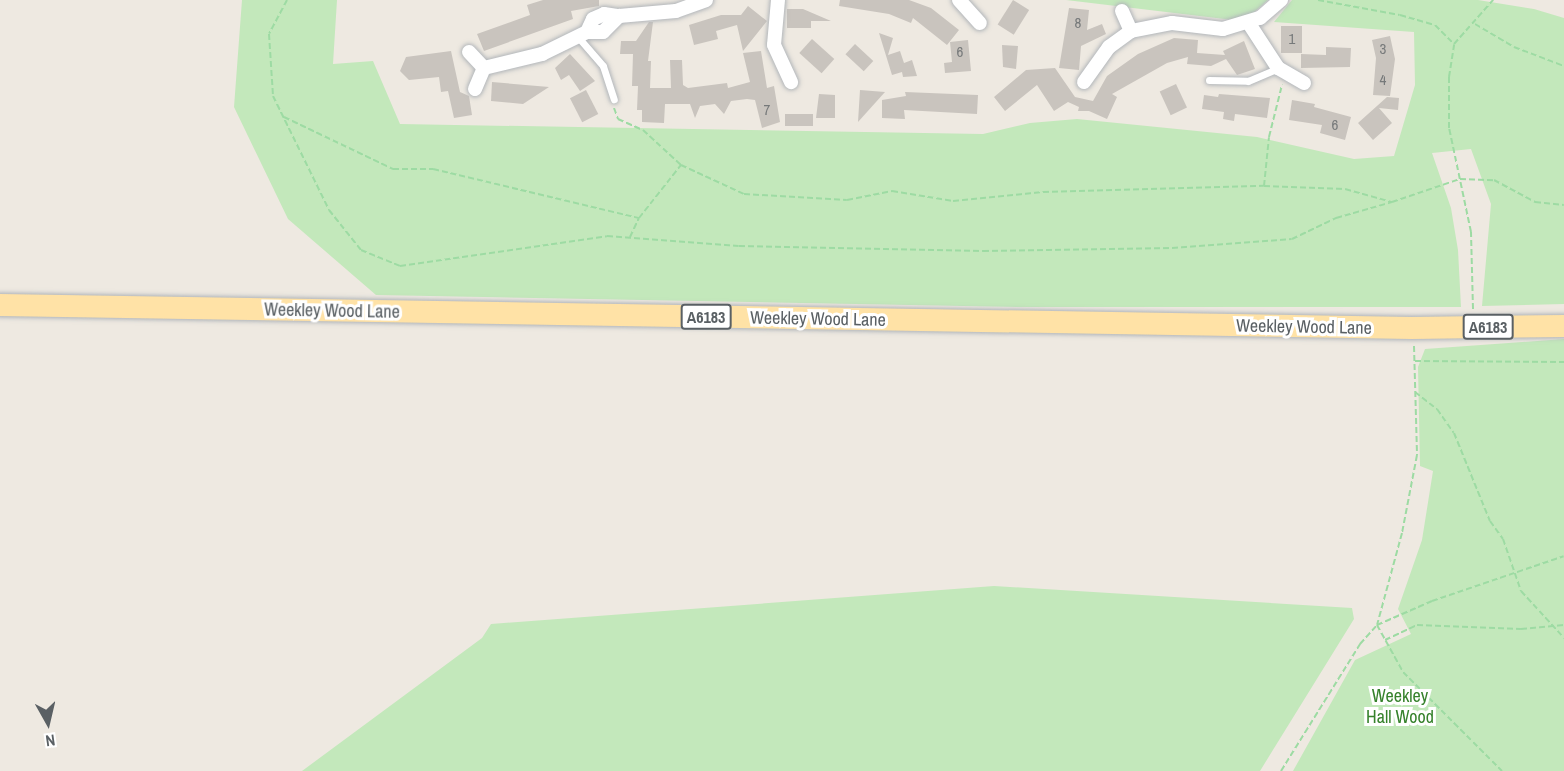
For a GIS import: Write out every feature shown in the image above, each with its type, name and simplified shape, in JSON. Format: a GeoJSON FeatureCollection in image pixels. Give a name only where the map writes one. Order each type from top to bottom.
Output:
{"type":"FeatureCollection","features":[{"type":"Feature","properties":{"kind":"main road","name":"Weekley Wood Lane"},"geometry":{"type":"LineString","coordinates":[[0,305],[1412,328],[1564,326]]}},
{"type":"Feature","properties":{"kind":"street"},"geometry":{"type":"LineString","coordinates":[[484,68],[542,54],[583,35],[588,25],[598,16],[608,13],[619,16],[676,11],[706,0]]}},
{"type":"Feature","properties":{"kind":"street"},"geometry":{"type":"LineString","coordinates":[[778,0],[774,45],[791,82]]}},
{"type":"Feature","properties":{"kind":"street"},"geometry":{"type":"LineString","coordinates":[[959,0],[980,23]]}},
{"type":"Feature","properties":{"kind":"street"},"geometry":{"type":"LineString","coordinates":[[1084,82],[1109,47],[1131,31],[1172,23],[1223,29],[1260,18],[1281,0]]}},
{"type":"Feature","properties":{"kind":"street"},"geometry":{"type":"LineString","coordinates":[[1122,11],[1131,31]]}},
{"type":"Feature","properties":{"kind":"street"},"geometry":{"type":"LineString","coordinates":[[1248,22],[1282,71],[1304,83]]}},
{"type":"Feature","properties":{"kind":"street"},"geometry":{"type":"LineString","coordinates":[[470,52],[484,68]]}},
{"type":"Feature","properties":{"kind":"street"},"geometry":{"type":"LineString","coordinates":[[475,89],[484,68]]}},
{"type":"Feature","properties":{"kind":"lane"},"geometry":{"type":"LineString","coordinates":[[583,35],[603,66],[614,99]]}},
{"type":"Feature","properties":{"kind":"lane"},"geometry":{"type":"LineString","coordinates":[[1209,80],[1248,81],[1282,71]]}},
{"type":"Feature","properties":{"kind":"path"},"geometry":{"type":"LineString","coordinates":[[287,0],[269,34],[273,96],[329,210],[361,250],[400,266],[607,236],[750,246],[982,251],[1172,248],[1292,239],[1336,218],[1460,179],[1494,180],[1535,202],[1564,205]]}},
{"type":"Feature","properties":{"kind":"path"},"geometry":{"type":"LineString","coordinates":[[1318,0],[1400,15],[1435,25],[1455,44]]}},
{"type":"Feature","properties":{"kind":"path"},"geometry":{"type":"LineString","coordinates":[[1470,328],[1474,283],[1470,232],[1449,128],[1449,77],[1455,44],[1493,0]]}},
{"type":"Feature","properties":{"kind":"path"},"geometry":{"type":"LineString","coordinates":[[1474,23],[1514,47],[1564,66]]}},
{"type":"Feature","properties":{"kind":"path"},"geometry":{"type":"LineString","coordinates":[[1264,186],[1282,71]]}},
{"type":"Feature","properties":{"kind":"path"},"geometry":{"type":"LineString","coordinates":[[614,99],[618,119],[643,130],[681,165],[744,194],[847,200],[892,191],[952,201],[1043,192],[1264,186],[1345,189],[1392,202]]}},
{"type":"Feature","properties":{"kind":"path"},"geometry":{"type":"LineString","coordinates":[[284,117],[393,169],[433,169],[639,218]]}},
{"type":"Feature","properties":{"kind":"path"},"geometry":{"type":"LineString","coordinates":[[630,237],[639,218],[681,165]]}},
{"type":"Feature","properties":{"kind":"path"},"geometry":{"type":"LineString","coordinates":[[1412,328],[1417,455],[1402,532],[1377,625],[1403,672],[1502,771]]}},
{"type":"Feature","properties":{"kind":"path"},"geometry":{"type":"LineString","coordinates":[[1415,361],[1564,362]]}},
{"type":"Feature","properties":{"kind":"path"},"geometry":{"type":"LineString","coordinates":[[1415,392],[1437,409],[1454,433],[1490,521],[1503,539],[1521,591],[1564,638]]}},
{"type":"Feature","properties":{"kind":"path"},"geometry":{"type":"LineString","coordinates":[[1281,771],[1360,644],[1377,625],[1432,600],[1564,556]]}},
{"type":"Feature","properties":{"kind":"path"},"geometry":{"type":"LineString","coordinates":[[1384,640],[1417,626],[1555,628],[1564,625]]}},
{"type":"Feature","properties":{"kind":"green space"},"geometry":{"type":"Polygon","coordinates":[[[242,0],[337,0],[333,64],[373,61],[400,124],[983,134],[1030,123],[1077,119],[1257,137],[1354,159],[1394,156],[1415,85],[1414,32],[1274,22],[1292,0],[1478,0],[1534,9],[1564,18],[1564,304],[1482,306],[1491,204],[1471,149],[1432,153],[1451,208],[1458,250],[1461,307],[1017,307],[376,295],[288,219],[234,107],[242,0]]]}},
{"type":"Feature","properties":{"kind":"green space"},"geometry":{"type":"Polygon","coordinates":[[[1066,0],[1268,0],[1252,14],[1233,20],[1066,0]]]}},
{"type":"Feature","properties":{"kind":"green space","name":"Weekley Hall Wood"},"geometry":{"type":"Polygon","coordinates":[[[1564,339],[1564,771],[1293,771],[1355,660],[1411,634],[1398,609],[1422,540],[1433,471],[1420,466],[1418,367],[1425,349],[1564,339]]]}},
{"type":"Feature","properties":{"kind":"green space"},"geometry":{"type":"Polygon","coordinates":[[[994,586],[1352,608],[1354,619],[1260,771],[302,771],[482,638],[491,624],[994,586]]]}},
{"type":"Feature","properties":{"kind":"building"},"geometry":{"type":"Polygon","coordinates":[[[543,0],[599,0],[599,6],[571,11],[573,19],[484,51],[477,34],[530,15],[527,5],[543,0]]]}},
{"type":"Feature","properties":{"kind":"building"},"geometry":{"type":"Polygon","coordinates":[[[840,0],[909,0],[931,8],[959,30],[947,45],[913,18],[911,23],[889,14],[839,6],[840,0]]]}},
{"type":"Feature","properties":{"kind":"building"},"geometry":{"type":"Polygon","coordinates":[[[1013,0],[1029,10],[1014,35],[998,25],[1013,0]]]}},
{"type":"Feature","properties":{"kind":"building"},"geometry":{"type":"Polygon","coordinates":[[[748,6],[767,21],[743,51],[737,25],[716,31],[718,39],[694,45],[689,25],[721,15],[741,15],[748,6]]]}},
{"type":"Feature","properties":{"kind":"building"},"geometry":{"type":"Polygon","coordinates":[[[1069,8],[1089,10],[1087,30],[1102,24],[1106,34],[1081,46],[1079,70],[1059,68],[1069,8]]]}},
{"type":"Feature","properties":{"kind":"building"},"geometry":{"type":"Polygon","coordinates":[[[787,9],[803,9],[831,21],[811,21],[811,28],[787,28],[787,9]]]}},
{"type":"Feature","properties":{"kind":"building"},"geometry":{"type":"Polygon","coordinates":[[[649,22],[653,22],[648,61],[651,61],[650,88],[671,88],[670,60],[682,60],[683,85],[688,88],[727,83],[728,88],[750,82],[743,53],[761,51],[767,88],[774,86],[780,122],[762,128],[755,100],[747,99],[731,101],[724,114],[715,104],[700,106],[695,118],[690,104],[665,104],[664,123],[642,122],[642,110],[637,110],[638,86],[632,86],[633,54],[620,54],[621,41],[636,41],[649,22]]]}},
{"type":"Feature","properties":{"kind":"building"},"geometry":{"type":"Polygon","coordinates":[[[1281,26],[1302,26],[1302,53],[1281,53],[1281,26]]]}},
{"type":"Feature","properties":{"kind":"building"},"geometry":{"type":"Polygon","coordinates":[[[879,33],[893,38],[888,55],[900,51],[904,63],[912,60],[917,76],[903,77],[902,72],[892,75],[879,33]]]}},
{"type":"Feature","properties":{"kind":"building"},"geometry":{"type":"Polygon","coordinates":[[[1390,36],[1395,59],[1390,96],[1373,95],[1376,58],[1372,40],[1390,36]]]}},
{"type":"Feature","properties":{"kind":"building"},"geometry":{"type":"Polygon","coordinates":[[[1174,38],[1198,40],[1197,53],[1225,55],[1223,51],[1244,41],[1255,69],[1237,75],[1226,59],[1211,66],[1187,64],[1188,57],[1167,63],[1112,94],[1117,97],[1107,119],[1089,111],[1078,111],[1079,107],[1068,102],[1054,111],[1037,85],[1005,111],[994,97],[1026,70],[1055,68],[1075,97],[1093,101],[1107,76],[1138,54],[1174,38]]]}},
{"type":"Feature","properties":{"kind":"building"},"geometry":{"type":"Polygon","coordinates":[[[812,39],[834,59],[822,73],[799,53],[812,39]]]}},
{"type":"Feature","properties":{"kind":"building"},"geometry":{"type":"Polygon","coordinates":[[[968,40],[971,71],[945,73],[944,63],[952,62],[950,42],[968,40]]]}},
{"type":"Feature","properties":{"kind":"building"},"geometry":{"type":"Polygon","coordinates":[[[855,44],[873,61],[864,71],[845,54],[855,44]]]}},
{"type":"Feature","properties":{"kind":"building"},"geometry":{"type":"Polygon","coordinates":[[[1002,45],[1018,46],[1016,69],[1003,67],[1002,45]]]}},
{"type":"Feature","properties":{"kind":"building"},"geometry":{"type":"Polygon","coordinates":[[[1326,47],[1351,48],[1350,67],[1301,68],[1301,54],[1326,55],[1326,47]]]}},
{"type":"Feature","properties":{"kind":"building"},"geometry":{"type":"Polygon","coordinates":[[[451,51],[460,92],[469,96],[472,115],[454,118],[448,91],[441,92],[439,77],[409,80],[400,71],[406,57],[451,51]]]}},
{"type":"Feature","properties":{"kind":"building"},"geometry":{"type":"Polygon","coordinates":[[[570,54],[595,81],[580,91],[569,75],[561,80],[555,68],[570,54]]]}},
{"type":"Feature","properties":{"kind":"building"},"geometry":{"type":"Polygon","coordinates":[[[492,82],[549,87],[523,104],[491,101],[492,82]]]}},
{"type":"Feature","properties":{"kind":"building"},"geometry":{"type":"Polygon","coordinates":[[[1176,84],[1187,108],[1171,115],[1160,92],[1176,84]]]}},
{"type":"Feature","properties":{"kind":"building"},"geometry":{"type":"Polygon","coordinates":[[[586,90],[598,114],[582,122],[570,98],[586,90]]]}},
{"type":"Feature","properties":{"kind":"building"},"geometry":{"type":"Polygon","coordinates":[[[860,90],[885,92],[858,122],[860,90]]]}},
{"type":"Feature","properties":{"kind":"building"},"geometry":{"type":"Polygon","coordinates":[[[905,92],[978,95],[977,114],[904,110],[905,119],[882,118],[882,100],[906,96],[905,92]]]}},
{"type":"Feature","properties":{"kind":"building"},"geometry":{"type":"Polygon","coordinates":[[[819,94],[835,95],[835,118],[816,118],[819,94]]]}},
{"type":"Feature","properties":{"kind":"building"},"geometry":{"type":"Polygon","coordinates":[[[1219,94],[1270,98],[1267,118],[1235,114],[1234,121],[1223,119],[1224,112],[1202,109],[1204,95],[1218,97],[1219,94]]]}},
{"type":"Feature","properties":{"kind":"building"},"geometry":{"type":"Polygon","coordinates":[[[1387,97],[1399,98],[1398,110],[1379,108],[1392,123],[1373,140],[1358,123],[1387,97]]]}},
{"type":"Feature","properties":{"kind":"building"},"geometry":{"type":"Polygon","coordinates":[[[1292,100],[1315,104],[1314,107],[1351,117],[1345,140],[1320,133],[1322,125],[1289,120],[1292,100]]]}},
{"type":"Feature","properties":{"kind":"building"},"geometry":{"type":"Polygon","coordinates":[[[785,114],[813,114],[813,126],[785,126],[785,114]]]}}]}
